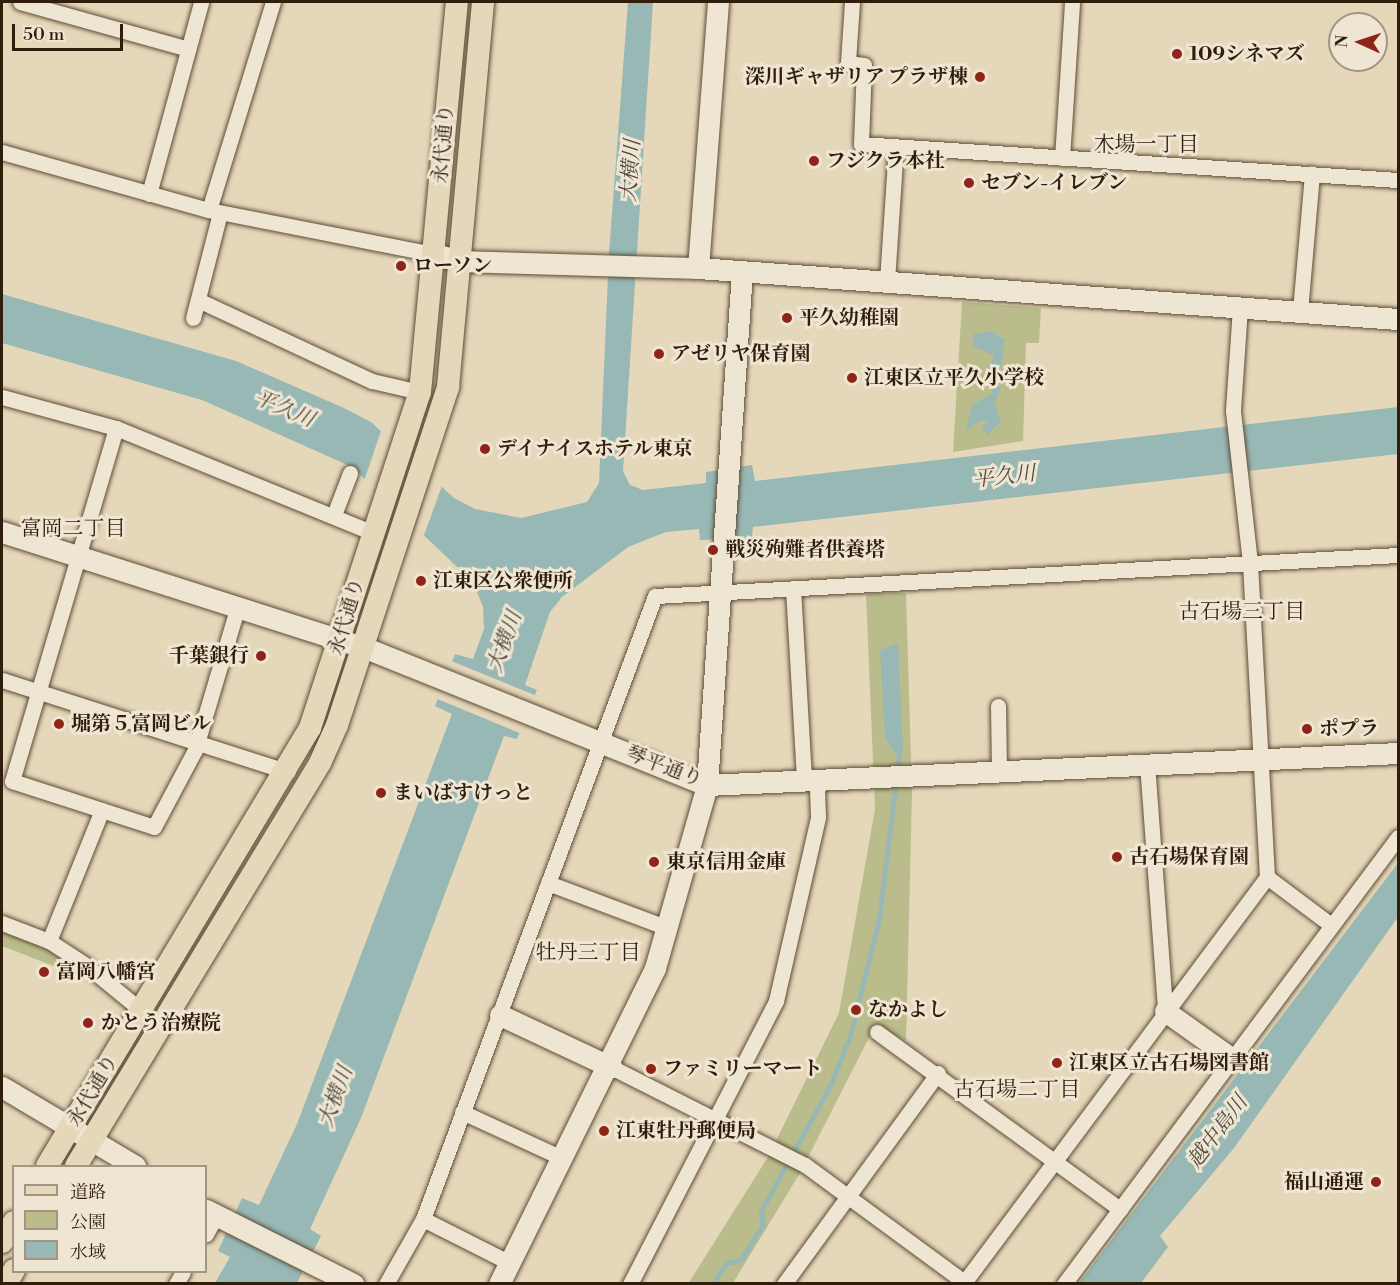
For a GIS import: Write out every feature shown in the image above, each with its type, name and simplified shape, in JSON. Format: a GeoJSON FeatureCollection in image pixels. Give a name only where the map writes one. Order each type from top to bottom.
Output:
{"type":"FeatureCollection","features":[{"type":"Feature","properties":{"kind":"main road","name":"永代通り"},"geometry":{"type":"LineString","coordinates":[[48,1165],[288,772],[310,728],[420,392],[457,2]]}},
{"type":"Feature","properties":{"kind":"main road","name":"永代通り"},"geometry":{"type":"LineString","coordinates":[[77,1165],[320,763],[363,647],[425,465],[448,387],[483,2]]}},
{"type":"Feature","properties":{"kind":"street"},"geometry":{"type":"LineString","coordinates":[[20,2],[188,49]]}},
{"type":"Feature","properties":{"kind":"street"},"geometry":{"type":"LineString","coordinates":[[149,194],[201,2]]}},
{"type":"Feature","properties":{"kind":"street"},"geometry":{"type":"LineString","coordinates":[[193,318],[215,211],[273,2]]}},
{"type":"Feature","properties":{"kind":"street"},"geometry":{"type":"LineString","coordinates":[[698,268],[718,2]]}},
{"type":"Feature","properties":{"kind":"street"},"geometry":{"type":"LineString","coordinates":[[852,2],[848,63],[864,65],[861,144],[1398,180]]}},
{"type":"Feature","properties":{"kind":"street"},"geometry":{"type":"LineString","coordinates":[[1062,158],[1072,2]]}},
{"type":"Feature","properties":{"kind":"street"},"geometry":{"type":"LineString","coordinates":[[887,281],[896,147]]}},
{"type":"Feature","properties":{"kind":"street"},"geometry":{"type":"LineString","coordinates":[[2,152],[215,211],[460,261],[698,268],[1398,319]]}},
{"type":"Feature","properties":{"kind":"street"},"geometry":{"type":"LineString","coordinates":[[1300,311],[1312,174]]}},
{"type":"Feature","properties":{"kind":"street"},"geometry":{"type":"LineString","coordinates":[[499,1284],[611,1067],[655,968],[707,785],[733,458],[742,271]]}},
{"type":"Feature","properties":{"kind":"street"},"geometry":{"type":"LineString","coordinates":[[198,300],[372,381],[420,392]]}},
{"type":"Feature","properties":{"kind":"street"},"geometry":{"type":"LineString","coordinates":[[500,1015],[611,1067],[805,1165],[964,1283],[1165,1011],[1267,878],[1250,563],[1234,423],[1240,307]]}},
{"type":"Feature","properties":{"kind":"street"},"geometry":{"type":"LineString","coordinates":[[2,397],[116,428],[334,515],[373,533]]}},
{"type":"Feature","properties":{"kind":"street"},"geometry":{"type":"LineString","coordinates":[[116,428],[12,781],[154,827],[198,740],[238,606]]}},
{"type":"Feature","properties":{"kind":"street"},"geometry":{"type":"LineString","coordinates":[[334,515],[350,473]]}},
{"type":"Feature","properties":{"kind":"street","name":"琴平通り"},"geometry":{"type":"LineString","coordinates":[[2,532],[363,647],[707,785],[1398,753]]}},
{"type":"Feature","properties":{"kind":"street"},"geometry":{"type":"LineString","coordinates":[[386,1284],[423,1219],[655,596],[1398,555]]}},
{"type":"Feature","properties":{"kind":"street"},"geometry":{"type":"LineString","coordinates":[[630,1284],[776,1001],[818,817],[810,781],[793,588]]}},
{"type":"Feature","properties":{"kind":"street"},"geometry":{"type":"LineString","coordinates":[[2,680],[198,740],[288,772]]}},
{"type":"Feature","properties":{"kind":"street"},"geometry":{"type":"LineString","coordinates":[[998,706],[999,771]]}},
{"type":"Feature","properties":{"kind":"street"},"geometry":{"type":"LineString","coordinates":[[1147,763],[1165,1011]]}},
{"type":"Feature","properties":{"kind":"street"},"geometry":{"type":"LineString","coordinates":[[49,941],[102,810]]}},
{"type":"Feature","properties":{"kind":"street"},"geometry":{"type":"LineString","coordinates":[[1064,1284],[1398,837]]}},
{"type":"Feature","properties":{"kind":"street"},"geometry":{"type":"LineString","coordinates":[[1267,878],[1331,925]]}},
{"type":"Feature","properties":{"kind":"street"},"geometry":{"type":"LineString","coordinates":[[548,883],[665,927]]}},
{"type":"Feature","properties":{"kind":"street"},"geometry":{"type":"LineString","coordinates":[[2,922],[49,941],[142,1011]]}},
{"type":"Feature","properties":{"kind":"street"},"geometry":{"type":"LineString","coordinates":[[1165,1011],[1231,1058]]}},
{"type":"Feature","properties":{"kind":"street"},"geometry":{"type":"LineString","coordinates":[[877,1032],[938,1073],[1120,1209]]}},
{"type":"Feature","properties":{"kind":"street"},"geometry":{"type":"LineString","coordinates":[[784,1284],[938,1073]]}},
{"type":"Feature","properties":{"kind":"street"},"geometry":{"type":"LineString","coordinates":[[2,1087],[132,1165]]}},
{"type":"Feature","properties":{"kind":"street"},"geometry":{"type":"LineString","coordinates":[[462,1112],[564,1158]]}},
{"type":"Feature","properties":{"kind":"street"},"geometry":{"type":"LineString","coordinates":[[423,1219],[510,1263]]}},
{"type":"Feature","properties":{"kind":"street"},"geometry":{"type":"LineString","coordinates":[[213,1220],[353,1284]]}},
{"type":"Feature","properties":{"kind":"green space"},"geometry":{"type":"Polygon","coordinates":[[[962,302],[1041,308],[1039,343],[1026,343],[1023,441],[953,452],[962,302]]]}},
{"type":"Feature","properties":{"kind":"green space"},"geometry":{"type":"Polygon","coordinates":[[[906,593],[912,793],[906,1041],[876,1024],[800,1173],[733,1283],[688,1284],[768,1157],[839,1013],[875,809],[866,594],[906,593]]]}},
{"type":"Feature","properties":{"kind":"green space"},"geometry":{"type":"Polygon","coordinates":[[[2,929],[50,948],[80,969],[77,975],[2,946],[2,929]]]}},
{"type":"Feature","properties":{"kind":"water"},"geometry":{"type":"Polygon","coordinates":[[[628,2],[653,2],[623,471],[630,485],[643,490],[706,483],[706,472],[752,465],[755,481],[1398,407],[1398,454],[753,527],[752,537],[700,540],[699,529],[666,532],[628,547],[562,597],[550,612],[525,685],[537,690],[517,739],[504,736],[361,1118],[310,1229],[321,1236],[297,1283],[215,1283],[230,1257],[218,1251],[242,1198],[259,1205],[297,1124],[452,714],[435,706],[455,654],[473,659],[484,629],[483,607],[473,582],[352,467],[202,400],[2,343],[2,294],[236,361],[344,408],[371,422],[454,498],[475,509],[521,518],[587,502],[599,483],[609,253],[628,2]]]}},
{"type":"Feature","properties":{"kind":"water"},"geometry":{"type":"Polygon","coordinates":[[[991,331],[1005,340],[1001,367],[988,376],[1001,387],[995,403],[1001,421],[987,435],[982,427],[987,422],[982,420],[966,430],[972,405],[993,393],[983,376],[995,356],[973,346],[974,334],[991,331]]]}},
{"type":"Feature","properties":{"kind":"water"},"geometry":{"type":"Polygon","coordinates":[[[898,643],[903,753],[895,754],[885,738],[880,650],[898,643]]]}},
{"type":"Feature","properties":{"kind":"water","name":"越中島川"},"geometry":{"type":"Polygon","coordinates":[[[1398,863],[1398,917],[1234,1148],[1160,1236],[1168,1247],[1141,1283],[1079,1283],[1398,863]]]}},
{"type":"Feature","properties":{"kind":"pier"},"geometry":{"type":"Polygon","coordinates":[[[382,428],[443,483],[423,538],[364,481],[382,428]]]}},
{"type":"Feature","properties":{"kind":"pier"},"geometry":{"type":"Polygon","coordinates":[[[449,660],[537,696],[522,734],[435,698],[449,660]]]}},
{"type":"Feature","properties":{"kind":"waterway"},"geometry":{"type":"LineString","coordinates":[[897,772],[899,754]]}},
{"type":"Feature","properties":{"kind":"waterway"},"geometry":{"type":"LineString","coordinates":[[713,1284],[726,1263],[741,1260],[763,1224],[761,1211],[829,1088],[850,1036],[879,919],[896,783]]}},
{"type":"Feature","properties":{"kind":"place","name":"109シネマズ"},"geometry":{"type":"Point","coordinates":[1177,54]}},
{"type":"Feature","properties":{"kind":"place","name":"深川ギャザリア プラザ棟"},"geometry":{"type":"Point","coordinates":[980,77]}},
{"type":"Feature","properties":{"kind":"place","name":"フジクラ本社"},"geometry":{"type":"Point","coordinates":[814,161]}},
{"type":"Feature","properties":{"kind":"place","name":"セブン-イレブン"},"geometry":{"type":"Point","coordinates":[969,183]}},
{"type":"Feature","properties":{"kind":"place","name":"ローソン"},"geometry":{"type":"Point","coordinates":[401,266]}},
{"type":"Feature","properties":{"kind":"place","name":"平久幼稚園"},"geometry":{"type":"Point","coordinates":[787,318]}},
{"type":"Feature","properties":{"kind":"place","name":"アゼリヤ保育園"},"geometry":{"type":"Point","coordinates":[659,354]}},
{"type":"Feature","properties":{"kind":"place","name":"江東区立平久小学校"},"geometry":{"type":"Point","coordinates":[852,378]}},
{"type":"Feature","properties":{"kind":"place","name":"デイナイスホテル東京"},"geometry":{"type":"Point","coordinates":[485,449]}},
{"type":"Feature","properties":{"kind":"place","name":"戦災殉難者供養塔"},"geometry":{"type":"Point","coordinates":[713,550]}},
{"type":"Feature","properties":{"kind":"place","name":"江東区公衆便所"},"geometry":{"type":"Point","coordinates":[421,581]}},
{"type":"Feature","properties":{"kind":"place","name":"千葉銀行"},"geometry":{"type":"Point","coordinates":[261,656]}},
{"type":"Feature","properties":{"kind":"place","name":"堀第５富岡ビル"},"geometry":{"type":"Point","coordinates":[59,724]}},
{"type":"Feature","properties":{"kind":"place","name":"ポプラ"},"geometry":{"type":"Point","coordinates":[1307,729]}},
{"type":"Feature","properties":{"kind":"place","name":"まいばすけっと"},"geometry":{"type":"Point","coordinates":[381,793]}},
{"type":"Feature","properties":{"kind":"place","name":"古石場保育園"},"geometry":{"type":"Point","coordinates":[1117,857]}},
{"type":"Feature","properties":{"kind":"place","name":"東京信用金庫"},"geometry":{"type":"Point","coordinates":[654,862]}},
{"type":"Feature","properties":{"kind":"place","name":"富岡八幡宮"},"geometry":{"type":"Point","coordinates":[44,972]}},
{"type":"Feature","properties":{"kind":"place","name":"なかよし"},"geometry":{"type":"Point","coordinates":[856,1010]}},
{"type":"Feature","properties":{"kind":"place","name":"かとう治療院"},"geometry":{"type":"Point","coordinates":[88,1023]}},
{"type":"Feature","properties":{"kind":"place","name":"江東区立古石場図書館"},"geometry":{"type":"Point","coordinates":[1057,1063]}},
{"type":"Feature","properties":{"kind":"place","name":"ファミリーマート"},"geometry":{"type":"Point","coordinates":[651,1069]}},
{"type":"Feature","properties":{"kind":"place","name":"江東牡丹郵便局"},"geometry":{"type":"Point","coordinates":[604,1131]}},
{"type":"Feature","properties":{"kind":"place","name":"福山通運"},"geometry":{"type":"Point","coordinates":[1376,1182]}},
{"type":"Feature","properties":{"kind":"district","name":"木場一丁目"},"geometry":{"type":"Point","coordinates":[1146,145]}},
{"type":"Feature","properties":{"kind":"district","name":"富岡二丁目"},"geometry":{"type":"Point","coordinates":[73,529]}},
{"type":"Feature","properties":{"kind":"district","name":"古石場三丁目"},"geometry":{"type":"Point","coordinates":[1242,612]}},
{"type":"Feature","properties":{"kind":"district","name":"牡丹三丁目"},"geometry":{"type":"Point","coordinates":[588,953]}},
{"type":"Feature","properties":{"kind":"district","name":"古石場二丁目"},"geometry":{"type":"Point","coordinates":[1017,1090]}},
{"type":"Feature","properties":{"kind":"water label","name":"大横川"},"geometry":{"type":"Point","coordinates":[631,171]}},
{"type":"Feature","properties":{"kind":"water label","name":"平久川"},"geometry":{"type":"Point","coordinates":[284,409]}},
{"type":"Feature","properties":{"kind":"water label","name":"平久川"},"geometry":{"type":"Point","coordinates":[1004,477]}},
{"type":"Feature","properties":{"kind":"water label","name":"大横川"},"geometry":{"type":"Point","coordinates":[505,642]}},
{"type":"Feature","properties":{"kind":"water label","name":"大横川"},"geometry":{"type":"Point","coordinates":[336,1097]}}]}
